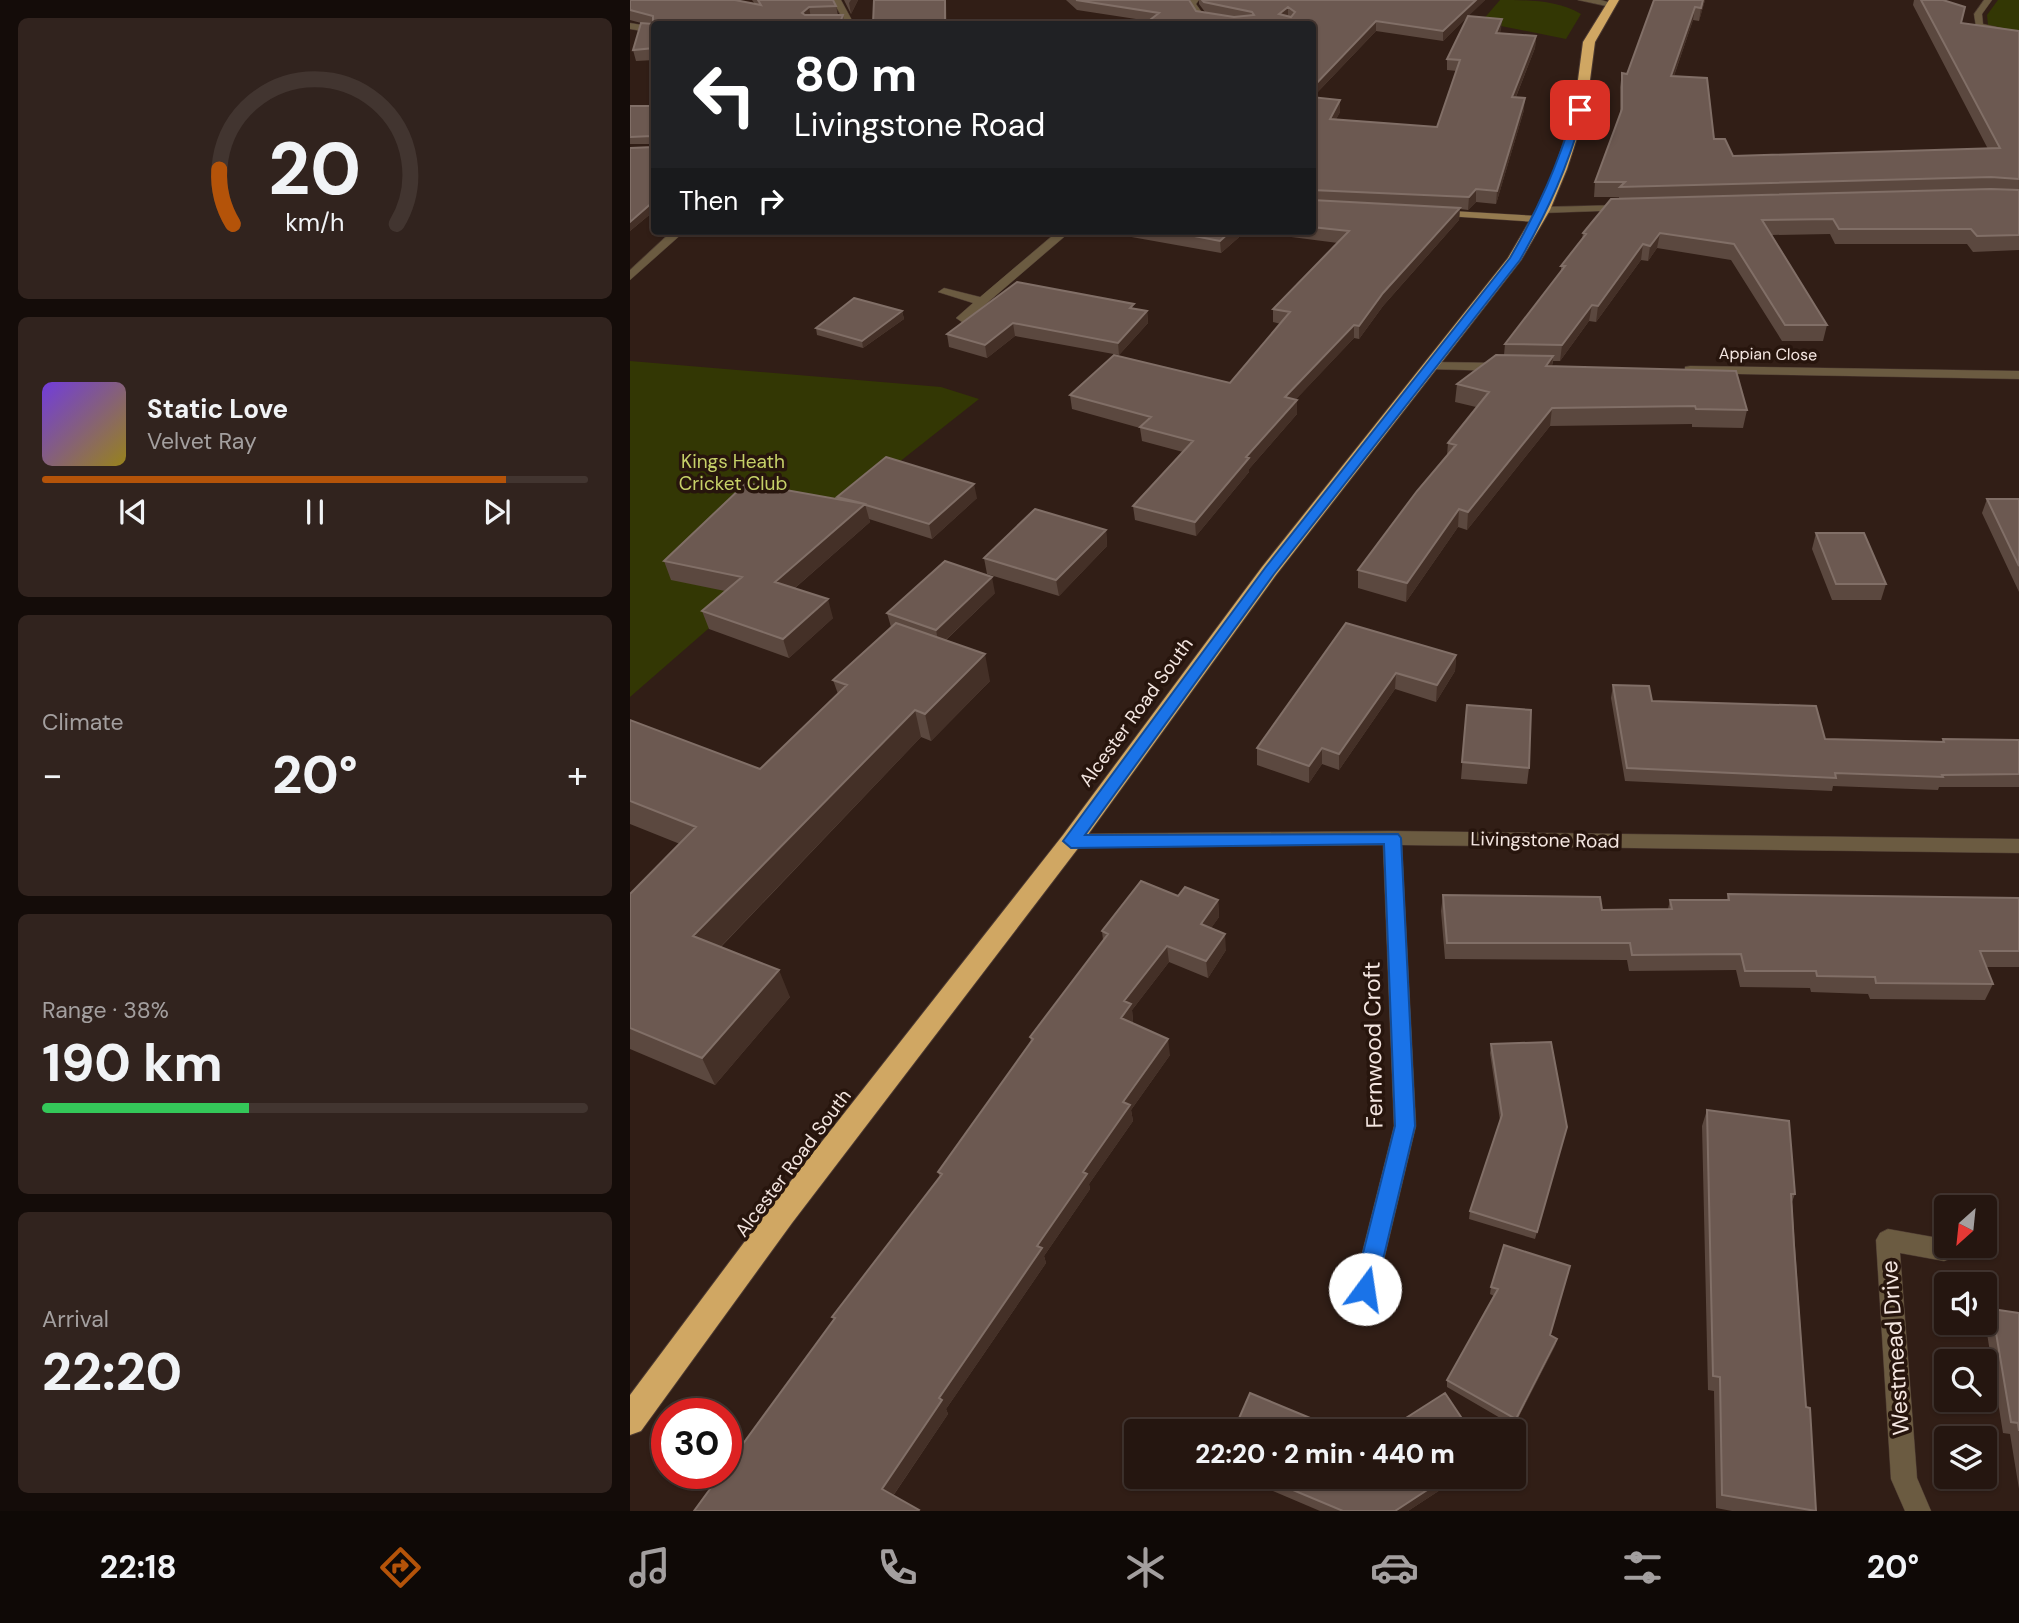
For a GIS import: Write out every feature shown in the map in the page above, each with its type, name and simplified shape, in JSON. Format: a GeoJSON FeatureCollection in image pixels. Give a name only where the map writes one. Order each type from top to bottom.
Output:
{"type":"FeatureCollection","features":[{"type":"Feature","properties":{"kind":"highway","name":"Alcester Road South"},"geometry":{"type":"LineString","coordinates":[[630,1420],[790,1203],[1071,841],[1263,579],[1514,260],[1561,169],[1580,110],[1589,42],[1612,2]]}},
{"type":"Feature","properties":{"kind":"street"},"geometry":{"type":"LineString","coordinates":[[836,0],[849,21]]}},
{"type":"Feature","properties":{"kind":"street"},"geometry":{"type":"LineString","coordinates":[[1195,0],[1191,3],[1200,16],[1229,21]]}},
{"type":"Feature","properties":{"kind":"street"},"geometry":{"type":"LineString","coordinates":[[1582,0],[1612,2]]}},
{"type":"Feature","properties":{"kind":"street"},"geometry":{"type":"LineString","coordinates":[[1988,0],[1978,14],[1979,25],[1993,31],[2019,35]]}},
{"type":"Feature","properties":{"kind":"street"},"geometry":{"type":"LineString","coordinates":[[630,26],[651,30]]}},
{"type":"Feature","properties":{"kind":"street"},"geometry":{"type":"LineString","coordinates":[[1427,213],[1540,214],[1633,208]]}},
{"type":"Feature","properties":{"kind":"street"},"geometry":{"type":"LineString","coordinates":[[630,276],[675,235]]}},
{"type":"Feature","properties":{"kind":"street"},"geometry":{"type":"LineString","coordinates":[[962,318],[1060,235]]}},
{"type":"Feature","properties":{"kind":"street"},"geometry":{"type":"LineString","coordinates":[[944,292],[982,301]]}},
{"type":"Feature","properties":{"kind":"street"},"geometry":{"type":"LineString","coordinates":[[1432,366],[1510,368]]}},
{"type":"Feature","properties":{"kind":"street","name":"Appian Close"},"geometry":{"type":"LineString","coordinates":[[1675,370],[2019,375]]}},
{"type":"Feature","properties":{"kind":"street","name":"Livingstone Road"},"geometry":{"type":"LineString","coordinates":[[1071,841],[1392,838],[2019,846]]}},
{"type":"Feature","properties":{"kind":"street","name":"Fernwood Croft"},"geometry":{"type":"LineString","coordinates":[[1365,1289],[1405,1126],[1392,838]]}},
{"type":"Feature","properties":{"kind":"street","name":"Westmead Drive"},"geometry":{"type":"LineString","coordinates":[[1918,1511],[1905,1479],[1888,1240],[1934,1248]]}},
{"type":"Feature","properties":{"kind":"green space"},"geometry":{"type":"Polygon","coordinates":[[[1500,0],[1552,3],[1581,14],[1566,39],[1481,22],[1500,0]]]}},
{"type":"Feature","properties":{"kind":"green space"},"geometry":{"type":"Polygon","coordinates":[[[1998,0],[2019,0],[2019,32],[1995,29],[1988,25],[1987,15],[1998,0]]]}},
{"type":"Feature","properties":{"kind":"green space","name":"Kings Heath Cricket Club"},"geometry":{"type":"Polygon","coordinates":[[[630,361],[941,387],[979,399],[903,459],[630,697],[630,361]]]}},
{"type":"Feature","properties":{"kind":"building"},"geometry":{"type":"Polygon","coordinates":[[[630,0],[735,0],[761,5],[758,0],[833,0],[836,6],[809,7],[802,13],[843,15],[841,20],[846,21],[653,21],[653,16],[630,10],[630,0]]]}},
{"type":"Feature","properties":{"kind":"building"},"geometry":{"type":"Polygon","coordinates":[[[874,0],[945,0],[945,21],[873,21],[874,0]]]}},
{"type":"Feature","properties":{"kind":"building"},"geometry":{"type":"Polygon","coordinates":[[[1076,0],[1189,0],[1196,11],[1234,17],[1254,15],[1252,12],[1202,0],[1476,0],[1443,31],[1376,21],[1316,84],[1316,21],[1149,21],[1159,13],[1076,0]],[[1288,7],[1279,14],[1291,17],[1295,12],[1288,7]]]}},
{"type":"Feature","properties":{"kind":"building"},"geometry":{"type":"Polygon","coordinates":[[[1654,0],[1703,0],[1701,8],[1695,7],[1671,76],[1707,78],[1714,139],[1725,139],[1733,156],[2000,148],[1921,0],[1943,0],[1965,7],[1961,23],[2019,31],[2019,179],[1991,177],[1620,187],[1625,182],[1595,182],[1622,109],[1622,73],[1627,74],[1654,0]]]}},
{"type":"Feature","properties":{"kind":"building"},"geometry":{"type":"Polygon","coordinates":[[[1468,16],[1502,19],[1496,33],[1536,36],[1512,97],[1525,98],[1497,191],[1476,189],[1469,197],[1316,190],[1316,97],[1340,100],[1330,119],[1437,127],[1460,60],[1447,59],[1468,16]]]}},
{"type":"Feature","properties":{"kind":"building"},"geometry":{"type":"Polygon","coordinates":[[[641,23],[651,24],[651,48],[633,50],[641,23]]]}},
{"type":"Feature","properties":{"kind":"building"},"geometry":{"type":"Polygon","coordinates":[[[630,106],[651,106],[651,136],[630,137],[630,106]]]}},
{"type":"Feature","properties":{"kind":"building"},"geometry":{"type":"Polygon","coordinates":[[[651,147],[651,204],[630,222],[630,148],[651,147]]]}},
{"type":"Feature","properties":{"kind":"building"},"geometry":{"type":"Polygon","coordinates":[[[2019,190],[2019,235],[1977,236],[1971,229],[1839,229],[1833,219],[1762,220],[1827,325],[1785,325],[1734,244],[1660,233],[1650,246],[1643,244],[1598,306],[1592,305],[1562,345],[1505,344],[1565,266],[1561,266],[1586,234],[1583,233],[1611,199],[2019,190]]]}},
{"type":"Feature","properties":{"kind":"building"},"geometry":{"type":"Polygon","coordinates":[[[1316,200],[1460,208],[1383,293],[1359,326],[1354,325],[1285,397],[1297,400],[1246,457],[1249,458],[1195,522],[1133,506],[1193,441],[1140,427],[1151,417],[1070,395],[1114,355],[1230,383],[1290,312],[1273,309],[1349,231],[1316,227],[1316,200]]]}},
{"type":"Feature","properties":{"kind":"building"},"geometry":{"type":"Polygon","coordinates":[[[1189,235],[1227,235],[1220,241],[1189,235]]]}},
{"type":"Feature","properties":{"kind":"building"},"geometry":{"type":"Polygon","coordinates":[[[1017,282],[1134,304],[1130,308],[1147,311],[1118,343],[1013,323],[985,345],[947,334],[1017,282]]]}},
{"type":"Feature","properties":{"kind":"building"},"geometry":{"type":"Polygon","coordinates":[[[854,298],[902,311],[862,341],[816,328],[854,298]]]}},
{"type":"Feature","properties":{"kind":"building"},"geometry":{"type":"Polygon","coordinates":[[[1496,355],[1553,356],[1546,366],[1736,371],[1747,410],[1696,409],[1695,406],[1552,408],[1468,512],[1459,509],[1407,583],[1358,570],[1417,491],[1456,445],[1448,443],[1489,392],[1457,384],[1496,355]]]}},
{"type":"Feature","properties":{"kind":"building"},"geometry":{"type":"Polygon","coordinates":[[[886,457],[974,484],[929,524],[837,497],[886,457]]]}},
{"type":"Feature","properties":{"kind":"building"},"geometry":{"type":"Polygon","coordinates":[[[746,483],[865,504],[775,582],[828,599],[783,639],[702,611],[742,577],[664,561],[746,483]]]}},
{"type":"Feature","properties":{"kind":"building"},"geometry":{"type":"Polygon","coordinates":[[[1987,499],[2019,499],[2019,566],[1987,499]]]}},
{"type":"Feature","properties":{"kind":"building"},"geometry":{"type":"Polygon","coordinates":[[[1035,509],[1106,530],[1056,580],[984,558],[1035,509]]]}},
{"type":"Feature","properties":{"kind":"building"},"geometry":{"type":"Polygon","coordinates":[[[1816,533],[1864,533],[1886,584],[1836,584],[1816,533]]]}},
{"type":"Feature","properties":{"kind":"building"},"geometry":{"type":"Polygon","coordinates":[[[945,561],[992,577],[936,630],[887,613],[945,561]]]}},
{"type":"Feature","properties":{"kind":"building"},"geometry":{"type":"Polygon","coordinates":[[[896,623],[985,654],[925,714],[915,710],[693,936],[779,970],[702,1058],[630,1028],[630,894],[696,827],[630,801],[630,720],[760,769],[847,685],[833,680],[896,623]]]}},
{"type":"Feature","properties":{"kind":"building"},"geometry":{"type":"Polygon","coordinates":[[[1346,623],[1456,655],[1437,685],[1396,673],[1339,754],[1322,748],[1309,766],[1257,748],[1346,623]]]}},
{"type":"Feature","properties":{"kind":"building"},"geometry":{"type":"Polygon","coordinates":[[[1613,685],[1649,686],[1652,701],[1816,706],[1825,739],[1944,742],[1943,739],[2019,740],[2019,774],[1942,775],[1943,777],[1835,773],[1836,778],[1627,768],[1613,685]]]}},
{"type":"Feature","properties":{"kind":"building"},"geometry":{"type":"Polygon","coordinates":[[[1467,705],[1531,710],[1529,768],[1462,762],[1467,705]]]}},
{"type":"Feature","properties":{"kind":"building"},"geometry":{"type":"Polygon","coordinates":[[[1141,881],[1178,896],[1185,887],[1218,900],[1201,924],[1225,934],[1206,961],[1167,946],[1124,1001],[1131,1004],[1121,1018],[1168,1039],[1123,1102],[1130,1105],[1083,1172],[1087,1174],[1037,1246],[1042,1248],[939,1398],[942,1400],[882,1489],[919,1510],[694,1511],[710,1489],[742,1489],[742,1445],[835,1318],[832,1317],[942,1174],[938,1172],[1033,1039],[1030,1037],[1108,934],[1102,931],[1141,881]]]}},
{"type":"Feature","properties":{"kind":"building"},"geometry":{"type":"Polygon","coordinates":[[[1728,894],[2019,898],[2019,951],[1980,951],[1993,984],[1876,983],[1875,977],[1817,976],[1816,971],[1745,971],[1741,954],[1632,955],[1630,943],[1447,943],[1443,895],[1600,897],[1602,910],[1672,909],[1670,900],[1729,900],[1728,894]]]}},
{"type":"Feature","properties":{"kind":"building"},"geometry":{"type":"Polygon","coordinates":[[[1551,1042],[1567,1127],[1537,1232],[1470,1211],[1502,1115],[1491,1044],[1551,1042]]]}},
{"type":"Feature","properties":{"kind":"building"},"geometry":{"type":"Polygon","coordinates":[[[1707,1110],[1789,1121],[1795,1194],[1791,1194],[1794,1245],[1806,1407],[1810,1408],[1816,1511],[1722,1495],[1720,1377],[1713,1376],[1707,1110]]]}},
{"type":"Feature","properties":{"kind":"building"},"geometry":{"type":"Polygon","coordinates":[[[1504,1245],[1570,1266],[1550,1335],[1557,1339],[1516,1419],[1447,1380],[1498,1289],[1491,1287],[1504,1245]]]}},
{"type":"Feature","properties":{"kind":"building"},"geometry":{"type":"Polygon","coordinates":[[[1997,1310],[2019,1313],[2019,1431],[2018,1423],[2011,1422],[1996,1335],[1997,1310]]]}},
{"type":"Feature","properties":{"kind":"building"},"geometry":{"type":"Polygon","coordinates":[[[1250,1393],[1313,1419],[1239,1419],[1250,1393]]]}},
{"type":"Feature","properties":{"kind":"building"},"geometry":{"type":"Polygon","coordinates":[[[1445,1393],[1462,1419],[1404,1419],[1445,1393]]]}},
{"type":"Feature","properties":{"kind":"building"},"geometry":{"type":"Polygon","coordinates":[[[1291,1489],[1429,1489],[1395,1511],[1343,1511],[1291,1489]]]}},
{"type":"Feature","properties":{"kind":"route"},"geometry":{"type":"LineString","coordinates":[[1365,1289],[1405,1126],[1392,838],[1071,841],[1269,571],[1514,260],[1543,210],[1561,169],[1580,110]]}}]}
